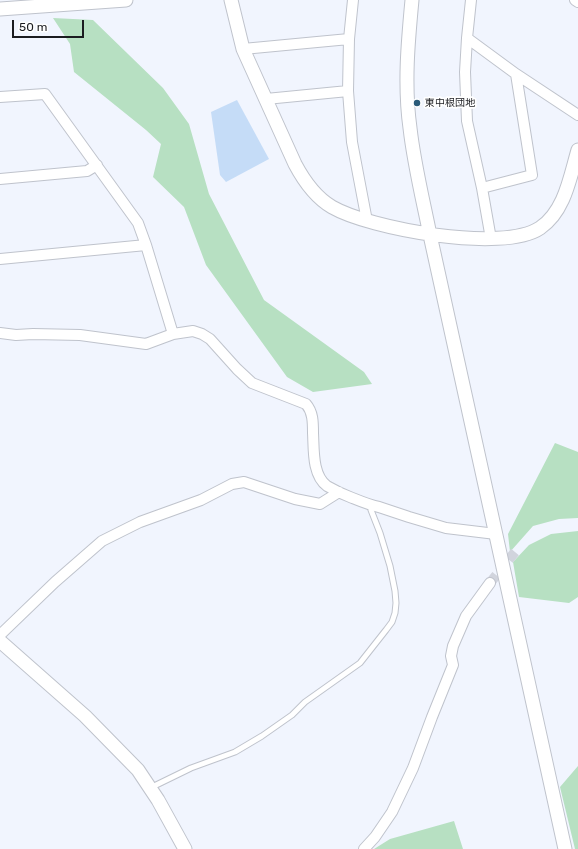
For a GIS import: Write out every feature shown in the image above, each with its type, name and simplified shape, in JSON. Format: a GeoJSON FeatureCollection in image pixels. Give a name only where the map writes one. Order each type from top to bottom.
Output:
{"type":"FeatureCollection","features":[{"type":"Feature","properties":{"kind":"street"},"geometry":{"type":"LineString","coordinates":[[0,9],[120,0]]}},
{"type":"Feature","properties":{"kind":"street"},"geometry":{"type":"LineString","coordinates":[[231,0],[243,49],[295,164],[305,182],[318,196],[330,206],[344,214],[430,236],[491,239],[526,235],[540,228],[552,218],[561,204],[578,150]]}},
{"type":"Feature","properties":{"kind":"street"},"geometry":{"type":"LineString","coordinates":[[353,0],[349,38],[348,91],[352,142],[367,221]]}},
{"type":"Feature","properties":{"kind":"street"},"geometry":{"type":"LineString","coordinates":[[412,0],[407,64],[410,127],[430,236],[565,849]]}},
{"type":"Feature","properties":{"kind":"street"},"geometry":{"type":"LineString","coordinates":[[472,0],[467,38],[465,72],[467,121],[482,188],[491,239]]}},
{"type":"Feature","properties":{"kind":"street"},"geometry":{"type":"LineString","coordinates":[[243,49],[349,38]]}},
{"type":"Feature","properties":{"kind":"street"},"geometry":{"type":"LineString","coordinates":[[467,38],[516,74],[578,115]]}},
{"type":"Feature","properties":{"kind":"street"},"geometry":{"type":"LineString","coordinates":[[482,188],[532,175],[516,74]]}},
{"type":"Feature","properties":{"kind":"street"},"geometry":{"type":"LineString","coordinates":[[266,99],[348,91]]}},
{"type":"Feature","properties":{"kind":"street"},"geometry":{"type":"LineString","coordinates":[[0,97],[45,94],[97,165],[138,223],[173,334]]}},
{"type":"Feature","properties":{"kind":"street"},"geometry":{"type":"LineString","coordinates":[[0,179],[87,171],[97,165]]}},
{"type":"Feature","properties":{"kind":"street"},"geometry":{"type":"LineString","coordinates":[[0,259],[146,245]]}},
{"type":"Feature","properties":{"kind":"street"},"geometry":{"type":"LineString","coordinates":[[0,333],[16,336],[33,334],[80,335],[146,344],[173,334],[193,332],[202,334],[210,339],[236,369],[252,382],[306,404],[310,408],[315,462],[318,473],[326,485],[371,505],[446,528],[496,534]]}},
{"type":"Feature","properties":{"kind":"street"},"geometry":{"type":"LineString","coordinates":[[0,635],[55,582],[102,541],[140,522],[201,500],[232,484],[244,482],[295,499],[320,504],[339,492]]}},
{"type":"Feature","properties":{"kind":"street"},"geometry":{"type":"LineString","coordinates":[[364,849],[375,838],[392,812],[413,768],[453,665],[451,656],[456,640],[466,616],[490,583]]}},
{"type":"Feature","properties":{"kind":"street"},"geometry":{"type":"LineString","coordinates":[[0,641],[85,716],[138,770],[185,849]]}},
{"type":"Feature","properties":{"kind":"lane"},"geometry":{"type":"LineString","coordinates":[[150,788],[191,768],[235,752],[262,736],[292,715],[305,702],[360,663],[386,630],[392,622],[395,613],[395,591],[389,560],[371,510],[371,505]]}},
{"type":"Feature","properties":{"kind":"green space"},"geometry":{"type":"Polygon","coordinates":[[[53,18],[93,20],[163,88],[189,124],[209,194],[264,300],[364,372],[372,384],[313,392],[287,377],[206,265],[184,207],[153,177],[161,144],[146,130],[74,72],[70,44],[53,18]]]}},
{"type":"Feature","properties":{"kind":"green space"},"geometry":{"type":"Polygon","coordinates":[[[555,443],[578,452],[578,518],[559,519],[533,526],[510,552],[508,534],[555,443]]]}},
{"type":"Feature","properties":{"kind":"green space"},"geometry":{"type":"Polygon","coordinates":[[[578,531],[578,597],[569,603],[519,597],[513,562],[529,545],[551,534],[578,531]]]}},
{"type":"Feature","properties":{"kind":"green space"},"geometry":{"type":"Polygon","coordinates":[[[578,766],[578,849],[575,849],[560,787],[578,766]]]}},
{"type":"Feature","properties":{"kind":"green space"},"geometry":{"type":"Polygon","coordinates":[[[454,821],[463,849],[374,849],[390,839],[454,821]]]}},
{"type":"Feature","properties":{"kind":"water"},"geometry":{"type":"Polygon","coordinates":[[[237,100],[269,159],[226,182],[220,175],[211,112],[237,100]]]}},
{"type":"Feature","properties":{"kind":"tunnel"},"geometry":{"type":"LineString","coordinates":[[490,583],[515,552]]}},
{"type":"Feature","properties":{"kind":"place","name":"東中根団地"},"geometry":{"type":"Point","coordinates":[417,103]}}]}
